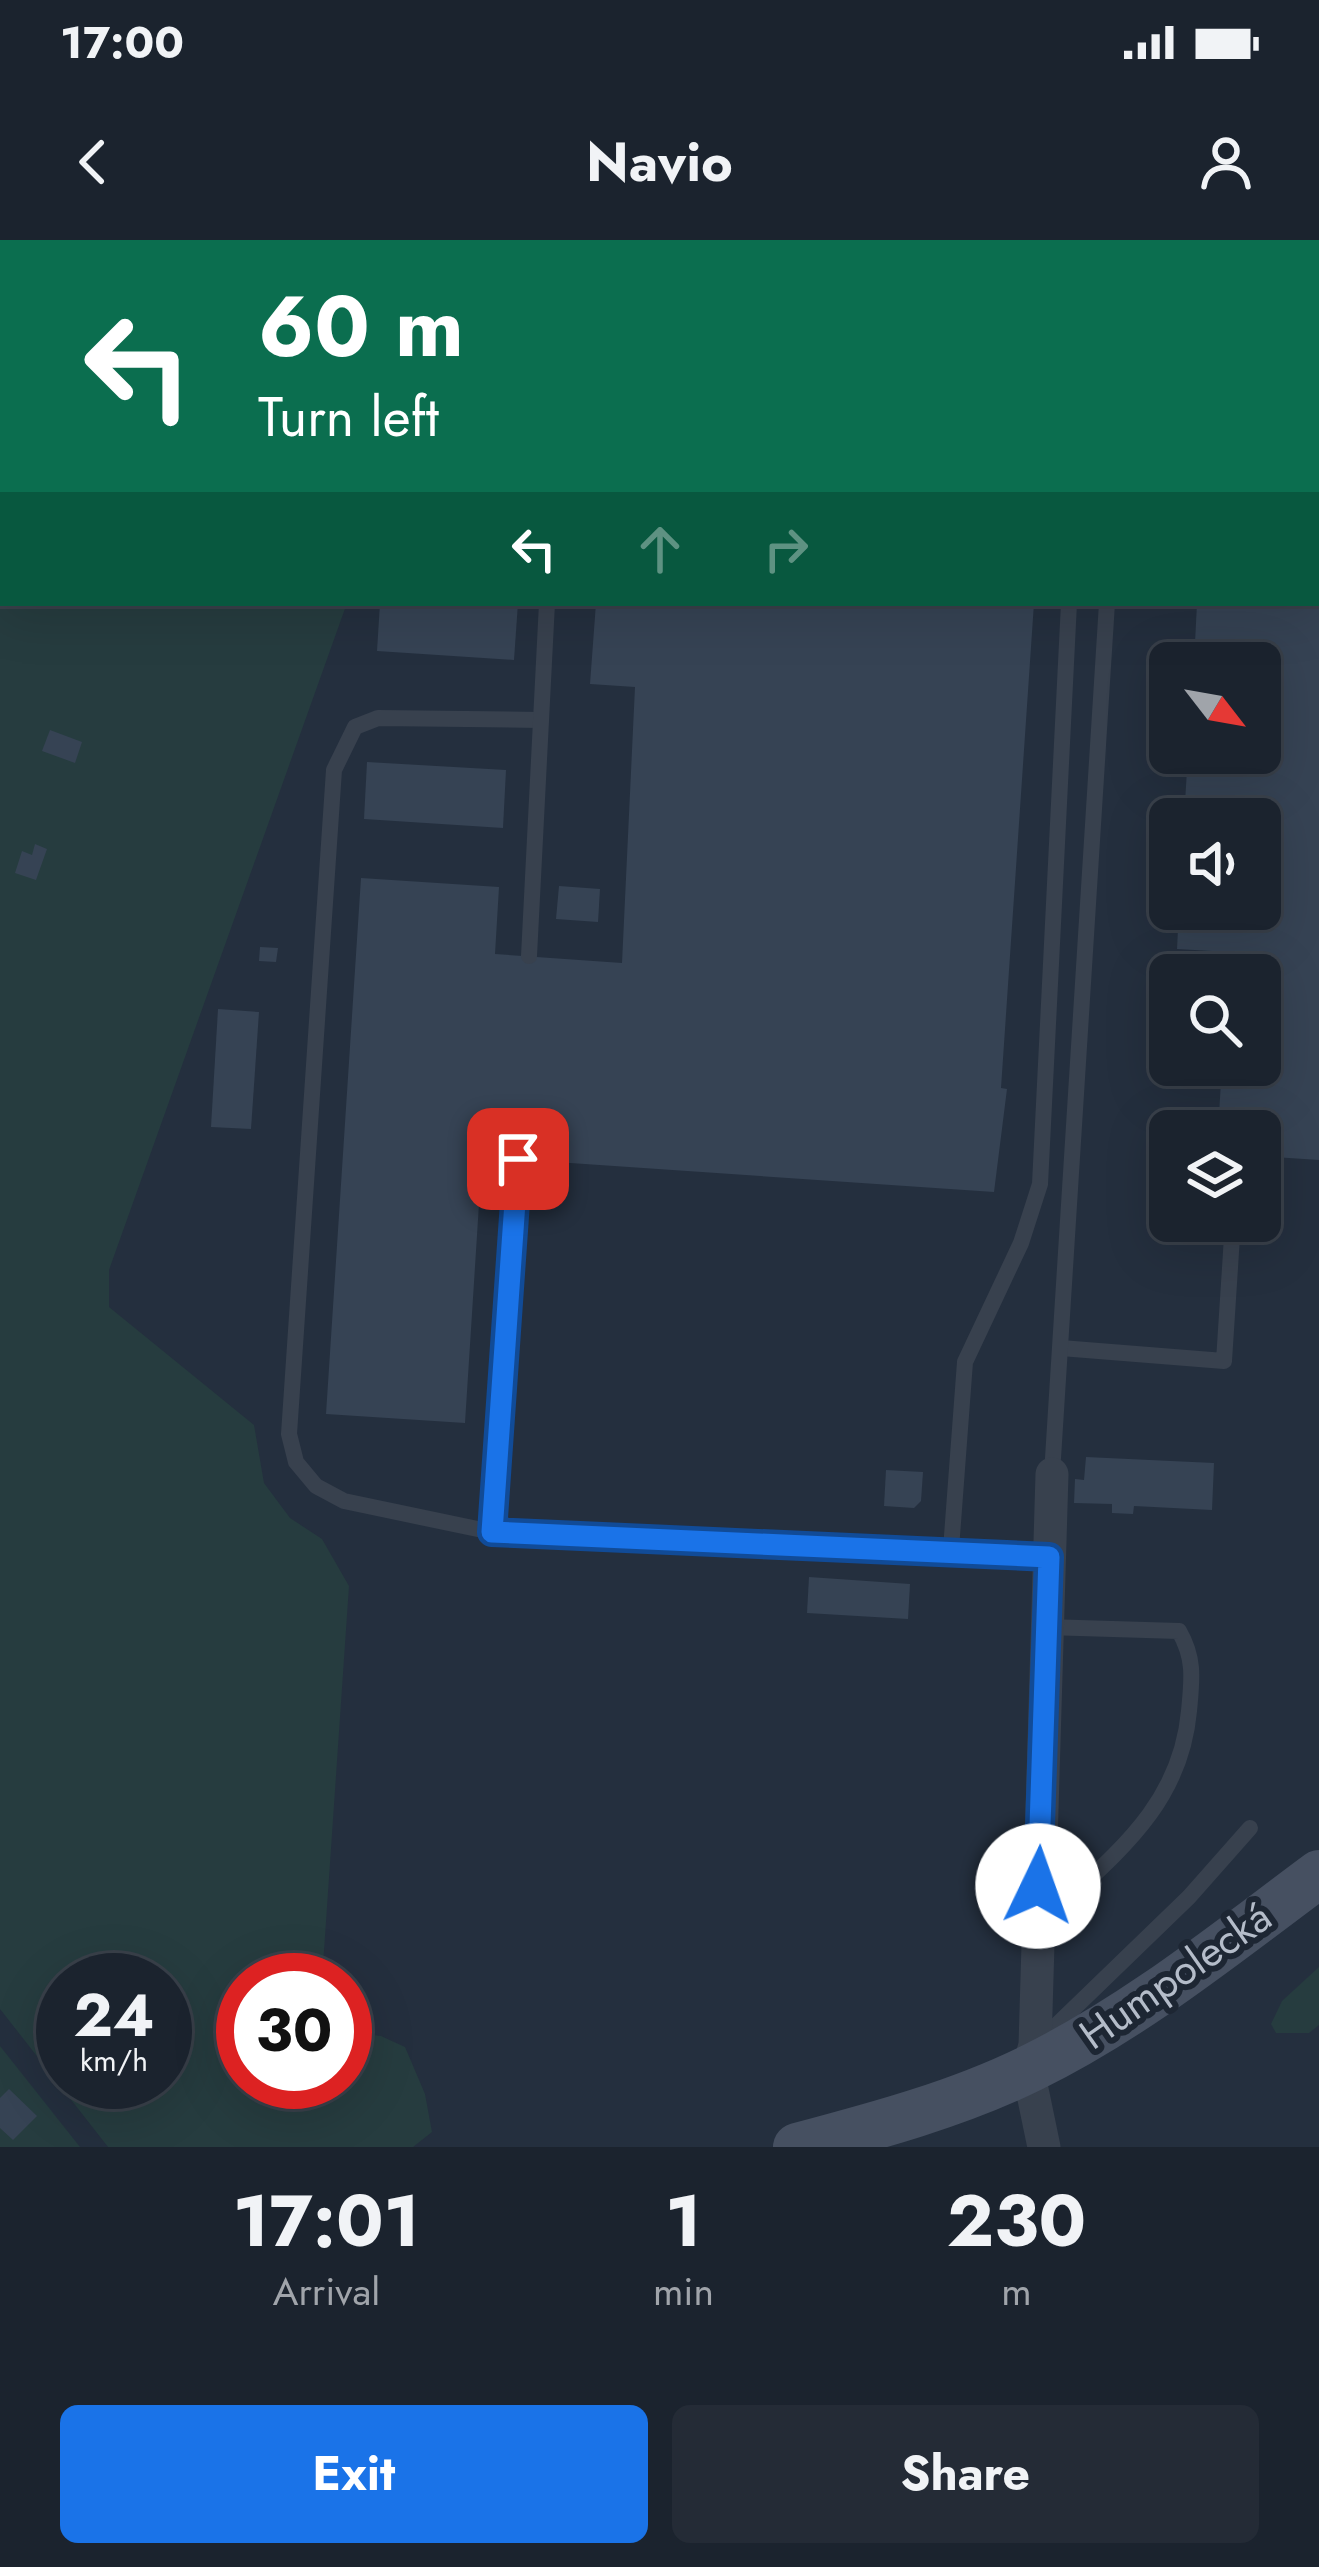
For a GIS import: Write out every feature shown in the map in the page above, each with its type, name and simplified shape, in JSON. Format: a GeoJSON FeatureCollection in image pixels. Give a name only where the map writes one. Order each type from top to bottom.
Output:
{"type":"FeatureCollection","features":[{"type":"Feature","properties":{"kind":"main road","name":"Humpolecká"},"geometry":{"type":"LineString","coordinates":[[797,2147],[948,2102],[1114,2022],[1319,1874]]}},
{"type":"Feature","properties":{"kind":"street","name":"Humpolecká"},"geometry":{"type":"LineString","coordinates":[[1032,2058],[1052,1474]]}},
{"type":"Feature","properties":{"kind":"street"},"geometry":{"type":"LineString","coordinates":[[1032,2058],[1044,2147]]}},
{"type":"Feature","properties":{"kind":"lane"},"geometry":{"type":"LineString","coordinates":[[529,956],[547,606]]}},
{"type":"Feature","properties":{"kind":"lane"},"geometry":{"type":"LineString","coordinates":[[951,1549],[965,1362],[1021,1243],[1040,1184],[1069,606]]}},
{"type":"Feature","properties":{"kind":"lane"},"geometry":{"type":"LineString","coordinates":[[1052,1474],[1107,606]]}},
{"type":"Feature","properties":{"kind":"lane"},"geometry":{"type":"LineString","coordinates":[[541,720],[378,718],[355,727],[334,770],[290,1434],[296,1462],[316,1486],[344,1502],[492,1532],[1049,1557]]}},
{"type":"Feature","properties":{"kind":"lane"},"geometry":{"type":"LineString","coordinates":[[492,1532],[518,1159]]}},
{"type":"Feature","properties":{"kind":"lane"},"geometry":{"type":"LineString","coordinates":[[1061,1348],[1225,1361],[1232,1242]]}},
{"type":"Feature","properties":{"kind":"lane"},"geometry":{"type":"LineString","coordinates":[[1035,1930],[1132,1836],[1175,1779],[1185,1750],[1193,1657],[1179,1631],[1046,1628]]}},
{"type":"Feature","properties":{"kind":"lane"},"geometry":{"type":"LineString","coordinates":[[1032,2058],[1250,1828]]}},
{"type":"Feature","properties":{"kind":"green space"},"geometry":{"type":"Polygon","coordinates":[[[0,606],[346,606],[109,1270],[109,1307],[254,1425],[264,1483],[290,1518],[322,1539],[349,1586],[324,1953],[216,1953],[216,2109],[372,2109],[372,2035],[381,2036],[405,2047],[425,2094],[432,2132],[413,2147],[108,2147],[78,2109],[192,2109],[192,1953],[36,1953],[36,2055],[0,2009],[0,606]]]}},
{"type":"Feature","properties":{"kind":"green space"},"geometry":{"type":"Polygon","coordinates":[[[1319,1967],[1319,2025],[1309,2033],[1276,2033],[1271,2024],[1282,2001],[1319,1967]]]}},
{"type":"Feature","properties":{"kind":"green space"},"geometry":{"type":"Polygon","coordinates":[[[0,2046],[36,2091],[36,2109],[50,2109],[80,2147],[0,2147],[0,2046]]]}},
{"type":"Feature","properties":{"kind":"building"},"geometry":{"type":"Polygon","coordinates":[[[380,606],[518,606],[514,660],[377,651],[380,606]]]}},
{"type":"Feature","properties":{"kind":"building"},"geometry":{"type":"Polygon","coordinates":[[[596,606],[1034,606],[1001,1088],[1007,1089],[994,1192],[482,1157],[465,1423],[326,1414],[361,878],[499,887],[495,954],[622,963],[635,687],[590,684],[596,606]]]}},
{"type":"Feature","properties":{"kind":"building"},"geometry":{"type":"Polygon","coordinates":[[[1197,606],[1319,606],[1319,1160],[1281,1157],[1281,1110],[1219,1110],[1221,1086],[1281,1086],[1281,954],[1177,949],[1178,930],[1281,930],[1281,798],[1185,798],[1187,774],[1281,774],[1281,642],[1195,642],[1197,606]]]}},
{"type":"Feature","properties":{"kind":"building"},"geometry":{"type":"Polygon","coordinates":[[[50,730],[82,742],[75,763],[42,751],[50,730]]]}},
{"type":"Feature","properties":{"kind":"building"},"geometry":{"type":"Polygon","coordinates":[[[367,762],[506,770],[503,828],[364,819],[367,762]]]}},
{"type":"Feature","properties":{"kind":"building"},"geometry":{"type":"Polygon","coordinates":[[[35,844],[47,849],[36,880],[15,873],[22,851],[32,855],[35,844]]]}},
{"type":"Feature","properties":{"kind":"building"},"geometry":{"type":"Polygon","coordinates":[[[559,886],[600,889],[598,922],[556,919],[559,886]]]}},
{"type":"Feature","properties":{"kind":"building"},"geometry":{"type":"Polygon","coordinates":[[[260,947],[278,948],[276,962],[259,961],[260,947]]]}},
{"type":"Feature","properties":{"kind":"building"},"geometry":{"type":"Polygon","coordinates":[[[218,1009],[259,1012],[251,1129],[211,1127],[218,1009]]]}},
{"type":"Feature","properties":{"kind":"building"},"geometry":{"type":"Polygon","coordinates":[[[1086,1457],[1214,1463],[1212,1510],[1134,1506],[1133,1514],[1112,1513],[1112,1504],[1074,1503],[1075,1479],[1084,1480],[1086,1457]]]}},
{"type":"Feature","properties":{"kind":"building"},"geometry":{"type":"Polygon","coordinates":[[[886,1470],[923,1472],[921,1501],[914,1508],[884,1506],[886,1470]]]}},
{"type":"Feature","properties":{"kind":"building"},"geometry":{"type":"Polygon","coordinates":[[[809,1577],[910,1584],[908,1619],[807,1613],[809,1577]]]}},
{"type":"Feature","properties":{"kind":"building"},"geometry":{"type":"Polygon","coordinates":[[[9,2089],[37,2116],[13,2140],[0,2128],[0,2098],[9,2089]]]}},
{"type":"Feature","properties":{"kind":"route"},"geometry":{"type":"LineString","coordinates":[[518,1159],[492,1532],[1049,1557],[1038,1886]]}}]}
